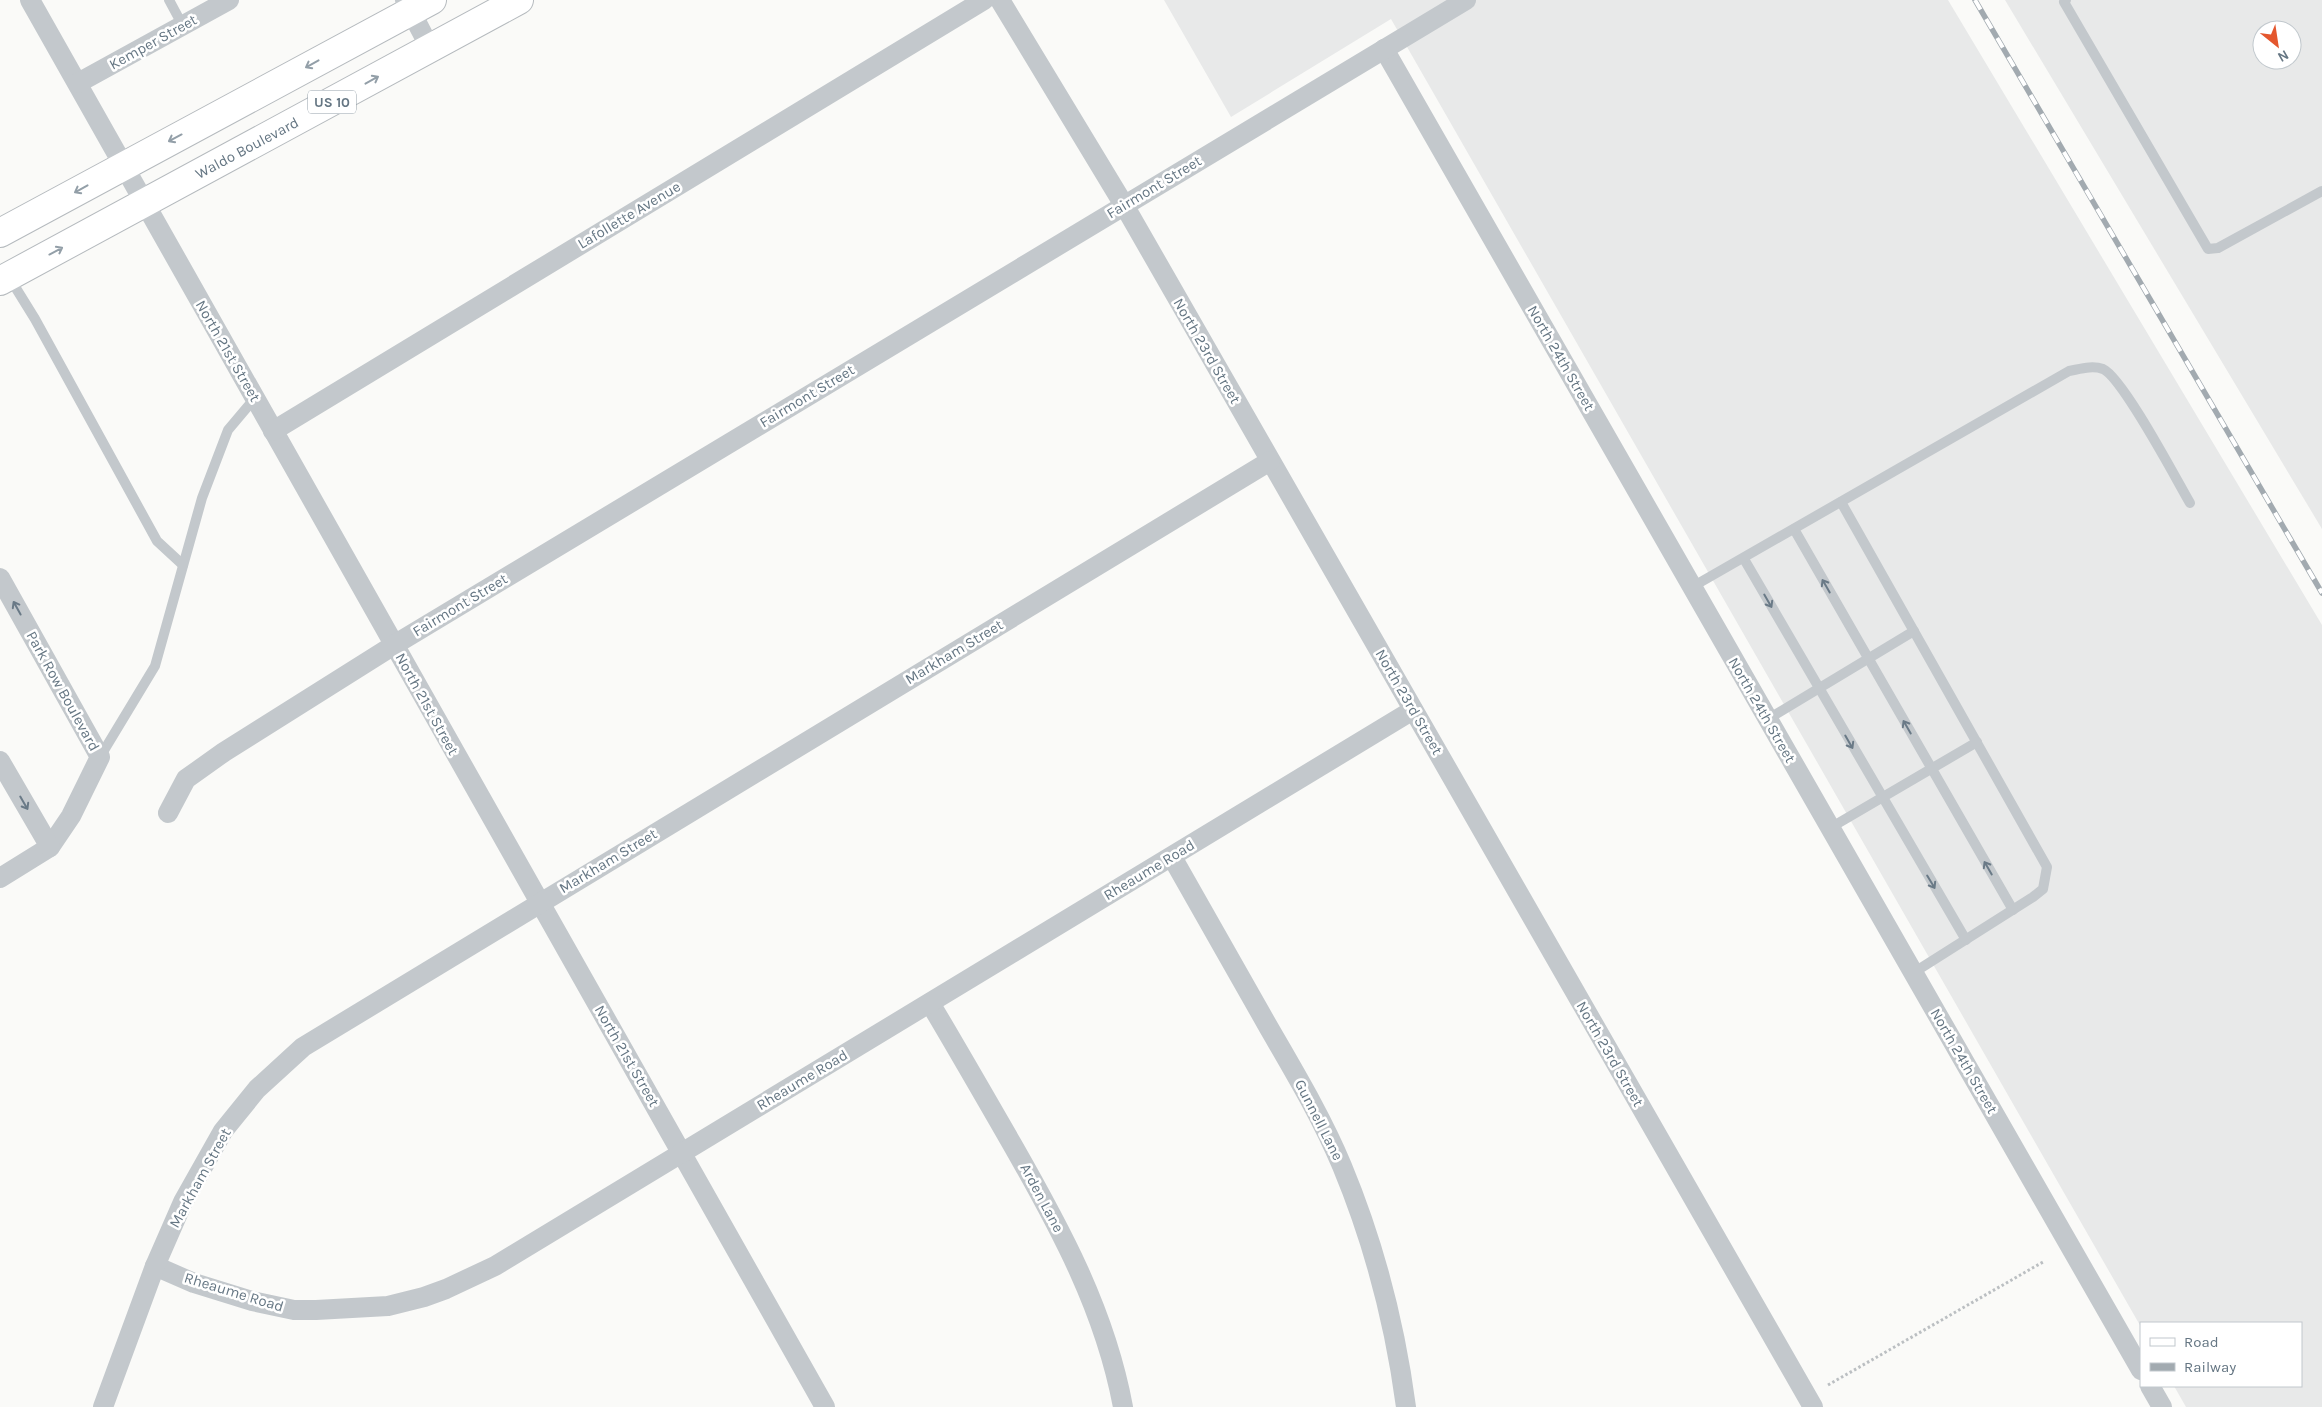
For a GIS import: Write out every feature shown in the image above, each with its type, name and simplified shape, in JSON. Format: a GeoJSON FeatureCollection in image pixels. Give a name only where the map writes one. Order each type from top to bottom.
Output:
{"type":"FeatureCollection","features":[{"type":"Feature","properties":{"kind":"main road","name":"Waldo Boulevard"},"geometry":{"type":"LineString","coordinates":[[4,278],[519,0]]}},
{"type":"Feature","properties":{"kind":"main road","name":"US 10"},"geometry":{"type":"LineString","coordinates":[[0,233],[416,4]]}},
{"type":"Feature","properties":{"kind":"street","name":"North 21st Street"},"geometry":{"type":"LineString","coordinates":[[30,0],[825,1407]]}},
{"type":"Feature","properties":{"kind":"street","name":"Kemper Street"},"geometry":{"type":"LineString","coordinates":[[78,83],[229,0]]}},
{"type":"Feature","properties":{"kind":"street","name":"Lafollette Avenue"},"geometry":{"type":"LineString","coordinates":[[273,431],[984,0]]}},
{"type":"Feature","properties":{"kind":"street","name":"North 23rd Street"},"geometry":{"type":"LineString","coordinates":[[1000,0],[1124,205],[1413,710],[1804,1404]]}},
{"type":"Feature","properties":{"kind":"street","name":"Fairmont Street"},"geometry":{"type":"LineString","coordinates":[[168,814],[186,779],[224,752],[394,646],[1466,0]]}},
{"type":"Feature","properties":{"kind":"street"},"geometry":{"type":"LineString","coordinates":[[416,4],[430,48]]}},
{"type":"Feature","properties":{"kind":"street","name":"North 24th Street"},"geometry":{"type":"LineString","coordinates":[[1384,49],[2140,1368]]}},
{"type":"Feature","properties":{"kind":"street","name":"Markham Street"},"geometry":{"type":"LineString","coordinates":[[103,1407],[155,1266],[183,1202],[223,1131],[257,1089],[303,1048],[1270,461]]}},
{"type":"Feature","properties":{"kind":"street","name":"Park Row Boulevard"},"geometry":{"type":"LineString","coordinates":[[0,578],[100,757],[71,816],[50,848]]}},
{"type":"Feature","properties":{"kind":"street","name":"Rheaume Road"},"geometry":{"type":"LineString","coordinates":[[155,1266],[194,1283],[252,1301],[294,1310],[388,1306],[446,1289],[495,1266],[1413,710]]}},
{"type":"Feature","properties":{"kind":"street"},"geometry":{"type":"LineString","coordinates":[[0,761],[50,848],[0,878]]}},
{"type":"Feature","properties":{"kind":"street","name":"Gunnell Lane"},"geometry":{"type":"LineString","coordinates":[[1172,856],[1310,1099],[1341,1165],[1368,1236],[1387,1299],[1400,1360],[1406,1407]]}},
{"type":"Feature","properties":{"kind":"street","name":"Arden Lane"},"geometry":{"type":"LineString","coordinates":[[930,1003],[1050,1210],[1096,1307],[1116,1372],[1123,1407]]}},
{"type":"Feature","properties":{"kind":"street"},"geometry":{"type":"LineString","coordinates":[[2151,1387],[2162,1407]]}},
{"type":"Feature","properties":{"kind":"lane"},"geometry":{"type":"LineString","coordinates":[[168,0],[183,26]]}},
{"type":"Feature","properties":{"kind":"lane"},"geometry":{"type":"LineString","coordinates":[[2066,0],[2064,2],[2208,249],[2218,248],[2322,191]]}},
{"type":"Feature","properties":{"kind":"lane"},"geometry":{"type":"LineString","coordinates":[[4,278],[35,319],[157,541],[183,566]]}},
{"type":"Feature","properties":{"kind":"lane"},"geometry":{"type":"LineString","coordinates":[[1692,587],[1744,559],[2069,371],[2088,367],[2103,370],[2121,386],[2190,503]]}},
{"type":"Feature","properties":{"kind":"lane"},"geometry":{"type":"LineString","coordinates":[[100,757],[155,666],[202,498],[228,430],[255,398]]}},
{"type":"Feature","properties":{"kind":"lane"},"geometry":{"type":"LineString","coordinates":[[1841,502],[2047,867],[2043,889],[1913,973]]}},
{"type":"Feature","properties":{"kind":"lane"},"geometry":{"type":"LineString","coordinates":[[1794,529],[1930,769],[2013,910]]}},
{"type":"Feature","properties":{"kind":"lane"},"geometry":{"type":"LineString","coordinates":[[1744,559],[1818,689],[1966,940]]}},
{"type":"Feature","properties":{"kind":"lane"},"geometry":{"type":"LineString","coordinates":[[1768,719],[1914,631]]}},
{"type":"Feature","properties":{"kind":"lane"},"geometry":{"type":"LineString","coordinates":[[1830,828],[1977,742]]}},
{"type":"Feature","properties":{"kind":"path"},"geometry":{"type":"LineString","coordinates":[[1828,1385],[2042,1262]]}},
{"type":"Feature","properties":{"kind":"shaded area"},"geometry":{"type":"Polygon","coordinates":[[[1164,0],[1948,0],[2322,625],[2322,1407],[2186,1407],[2175,1387],[2302,1387],[2302,1322],[2140,1322],[2140,1325],[1391,19],[1231,117],[1164,0]]]}},
{"type":"Feature","properties":{"kind":"shaded area"},"geometry":{"type":"Polygon","coordinates":[[[2005,0],[2322,0],[2322,529],[2005,0]]]}},
{"type":"Feature","properties":{"kind":"railway"},"geometry":{"type":"LineString","coordinates":[[1975,0],[2322,593]]}}]}
